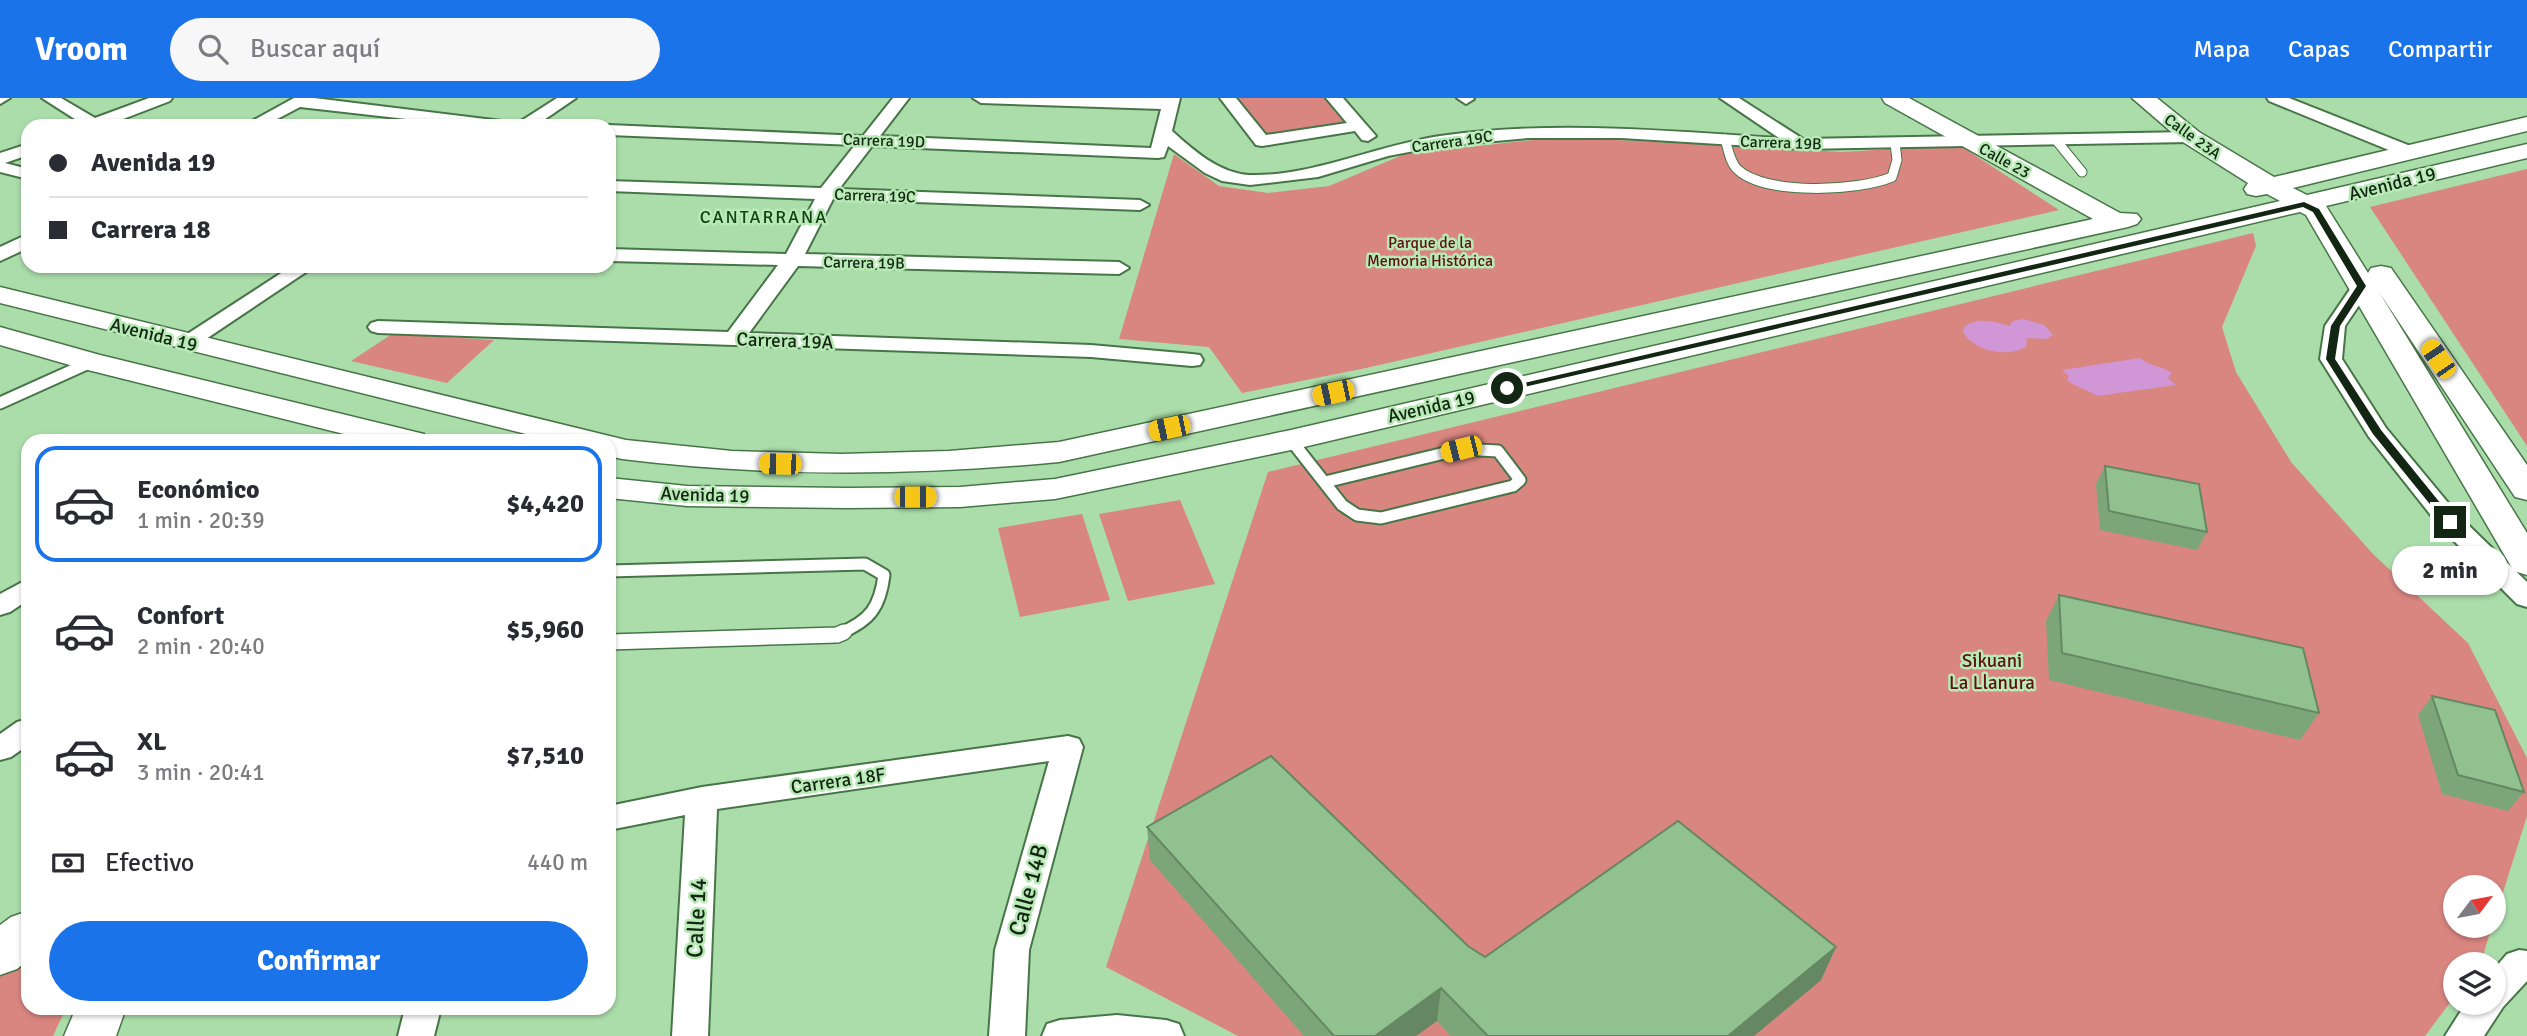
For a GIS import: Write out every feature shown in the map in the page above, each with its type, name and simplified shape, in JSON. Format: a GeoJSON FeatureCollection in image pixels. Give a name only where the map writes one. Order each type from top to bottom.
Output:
{"type":"FeatureCollection","features":[{"type":"Feature","properties":{"kind":"main road","name":"Calle 23"},"geometry":{"type":"LineString","coordinates":[[1893,98],[2116,221]]}},
{"type":"Feature","properties":{"kind":"main road","name":"Calle 23A"},"geometry":{"type":"LineString","coordinates":[[2143,98],[2191,137],[2245,172],[2295,193],[2316,210],[2527,564]]}},
{"type":"Feature","properties":{"kind":"main road","name":"Avenida 19"},"geometry":{"type":"LineString","coordinates":[[2229,195],[2295,193],[2407,152],[2527,124]]}},
{"type":"Feature","properties":{"kind":"main road","name":"Avenida 19"},"geometry":{"type":"LineString","coordinates":[[616,470],[687,496],[960,497],[1055,489],[1291,440],[2295,193],[2527,151]]}},
{"type":"Feature","properties":{"kind":"main road","name":"Avenida 19"},"geometry":{"type":"LineString","coordinates":[[616,468],[720,462],[861,467],[972,461],[1059,452],[2154,213]]}},
{"type":"Feature","properties":{"kind":"main road","name":"Avenida 19"},"geometry":{"type":"LineString","coordinates":[[0,295],[186,342],[496,434]]}},
{"type":"Feature","properties":{"kind":"main road"},"geometry":{"type":"LineString","coordinates":[[0,336],[91,362]]}},
{"type":"Feature","properties":{"kind":"main road"},"geometry":{"type":"LineString","coordinates":[[0,954],[21,937]]}},
{"type":"Feature","properties":{"kind":"main road"},"geometry":{"type":"LineString","coordinates":[[90,1036],[98,1015]]}},
{"type":"Feature","properties":{"kind":"street"},"geometry":{"type":"LineString","coordinates":[[51,98],[82,119]]}},
{"type":"Feature","properties":{"kind":"street"},"geometry":{"type":"LineString","coordinates":[[107,119],[164,98]]}},
{"type":"Feature","properties":{"kind":"street"},"geometry":{"type":"LineString","coordinates":[[535,119],[568,98]]}},
{"type":"Feature","properties":{"kind":"street"},"geometry":{"type":"LineString","coordinates":[[734,338],[792,260],[827,193],[901,98]]}},
{"type":"Feature","properties":{"kind":"street"},"geometry":{"type":"LineString","coordinates":[[981,98],[1170,101],[1164,133]]}},
{"type":"Feature","properties":{"kind":"street"},"geometry":{"type":"LineString","coordinates":[[1228,98],[1262,141],[1358,126]]}},
{"type":"Feature","properties":{"kind":"street"},"geometry":{"type":"LineString","coordinates":[[1334,98],[1385,152]]}},
{"type":"Feature","properties":{"kind":"street"},"geometry":{"type":"LineString","coordinates":[[1728,98],[1801,144]]}},
{"type":"Feature","properties":{"kind":"street"},"geometry":{"type":"LineString","coordinates":[[2275,98],[2407,152]]}},
{"type":"Feature","properties":{"kind":"street"},"geometry":{"type":"LineString","coordinates":[[264,119],[301,100],[455,119]]}},
{"type":"Feature","properties":{"kind":"street","name":"Carrera 19D"},"geometry":{"type":"LineString","coordinates":[[616,130],[1158,153],[1164,133]]}},
{"type":"Feature","properties":{"kind":"street","name":"Carrera 19B"},"geometry":{"type":"LineString","coordinates":[[1590,132],[1801,144],[1973,142]]}},
{"type":"Feature","properties":{"kind":"street","name":"Carrera 19C"},"geometry":{"type":"LineString","coordinates":[[1164,133],[1196,160],[1239,180],[1270,179],[1318,172],[1385,152],[1440,141],[1498,134],[1590,132]]}},
{"type":"Feature","properties":{"kind":"street"},"geometry":{"type":"LineString","coordinates":[[1973,142],[2191,137]]}},
{"type":"Feature","properties":{"kind":"street"},"geometry":{"type":"LineString","coordinates":[[0,159],[21,152]]}},
{"type":"Feature","properties":{"kind":"street"},"geometry":{"type":"LineString","coordinates":[[0,167],[21,172]]}},
{"type":"Feature","properties":{"kind":"street","name":"Carrera 19C"},"geometry":{"type":"LineString","coordinates":[[616,186],[1140,205]]}},
{"type":"Feature","properties":{"kind":"street"},"geometry":{"type":"LineString","coordinates":[[2295,193],[2335,206],[2527,490]]}},
{"type":"Feature","properties":{"kind":"street"},"geometry":{"type":"LineString","coordinates":[[0,255],[21,244]]}},
{"type":"Feature","properties":{"kind":"street","name":"Carrera 19B"},"geometry":{"type":"LineString","coordinates":[[616,255],[1119,268]]}},
{"type":"Feature","properties":{"kind":"street"},"geometry":{"type":"LineString","coordinates":[[186,342],[294,273]]}},
{"type":"Feature","properties":{"kind":"street"},"geometry":{"type":"LineString","coordinates":[[2362,286],[2336,326],[2331,359],[2377,432],[2441,512],[2527,598]]}},
{"type":"Feature","properties":{"kind":"street","name":"Carrera 19A"},"geometry":{"type":"LineString","coordinates":[[378,327],[1091,351],[1192,360]]}},
{"type":"Feature","properties":{"kind":"street"},"geometry":{"type":"LineString","coordinates":[[91,362],[384,434]]}},
{"type":"Feature","properties":{"kind":"street"},"geometry":{"type":"LineString","coordinates":[[0,606],[21,592]]}},
{"type":"Feature","properties":{"kind":"street"},"geometry":{"type":"LineString","coordinates":[[0,749],[21,735]]}},
{"type":"Feature","properties":{"kind":"street","name":"Carrera 18F"},"geometry":{"type":"LineString","coordinates":[[616,817],[702,799],[1068,747]]}},
{"type":"Feature","properties":{"kind":"street","name":"Calle 14B"},"geometry":{"type":"LineString","coordinates":[[1007,1036],[1012,950],[1068,747]]}},
{"type":"Feature","properties":{"kind":"street","name":"Calle 14"},"geometry":{"type":"LineString","coordinates":[[690,1036],[702,799]]}},
{"type":"Feature","properties":{"kind":"street"},"geometry":{"type":"LineString","coordinates":[[2506,981],[2519,965],[2527,966]]}},
{"type":"Feature","properties":{"kind":"street"},"geometry":{"type":"LineString","coordinates":[[416,1036],[421,1015]]}},
{"type":"Feature","properties":{"kind":"street"},"geometry":{"type":"LineString","coordinates":[[2463,1036],[2478,1015]]}},
{"type":"Feature","properties":{"kind":"street"},"geometry":{"type":"LineString","coordinates":[[1060,1036],[1117,1031],[1158,1035]]}},
{"type":"Feature","properties":{"kind":"lane"},"geometry":{"type":"LineString","coordinates":[[1725,139],[1731,160],[1739,171],[1772,185],[1796,186],[1875,184],[1885,181],[1892,177],[1897,160],[1895,143]]}},
{"type":"Feature","properties":{"kind":"lane"},"geometry":{"type":"LineString","coordinates":[[2056,140],[2082,172]]}},
{"type":"Feature","properties":{"kind":"lane"},"geometry":{"type":"LineString","coordinates":[[0,403],[91,362]]}},
{"type":"Feature","properties":{"kind":"lane"},"geometry":{"type":"LineString","coordinates":[[1291,440],[1342,505],[1357,514],[1381,518],[1513,486],[1520,480],[1498,451],[1481,448],[1461,449],[1325,482]]}},
{"type":"Feature","properties":{"kind":"lane"},"geometry":{"type":"LineString","coordinates":[[616,571],[865,564],[884,575],[881,602],[863,624],[837,635],[616,642]]}},
{"type":"Feature","properties":{"kind":"green space"},"geometry":{"type":"Polygon","coordinates":[[[1232,98],[1329,98],[1350,122],[1263,139],[1232,98]]]}},
{"type":"Feature","properties":{"kind":"green space","name":"Parque de la Memoria Histórica"},"geometry":{"type":"Polygon","coordinates":[[[1561,137],[1842,152],[1959,145],[2059,210],[1366,368],[1242,393],[1209,347],[1119,339],[1174,154],[1219,186],[1268,193],[1329,186],[1405,154],[1561,137]]]}},
{"type":"Feature","properties":{"kind":"green space"},"geometry":{"type":"Polygon","coordinates":[[[2527,169],[2527,446],[2370,207],[2527,169]]]}},
{"type":"Feature","properties":{"kind":"green space","name":"Sikuani La Llanura"},"geometry":{"type":"Polygon","coordinates":[[[2253,233],[2256,246],[2222,327],[2236,372],[2291,462],[2373,554],[2468,643],[2527,758],[2527,816],[2506,883],[2506,875],[2443,875],[2443,938],[2488,938],[2484,952],[2443,952],[2443,1012],[2425,1036],[1238,1036],[1106,967],[1268,472],[2253,233]]]}},
{"type":"Feature","properties":{"kind":"green space"},"geometry":{"type":"Polygon","coordinates":[[[392,334],[494,340],[447,383],[351,361],[392,334]]]}},
{"type":"Feature","properties":{"kind":"green space"},"geometry":{"type":"Polygon","coordinates":[[[1180,500],[1215,584],[1128,601],[1099,514],[1180,500]]]}},
{"type":"Feature","properties":{"kind":"green space"},"geometry":{"type":"Polygon","coordinates":[[[1082,514],[1110,600],[1020,617],[998,528],[1082,514]]]}},
{"type":"Feature","properties":{"kind":"green space"},"geometry":{"type":"Polygon","coordinates":[[[21,949],[21,1015],[63,1015],[53,1036],[0,1036],[0,966],[21,949]]]}},
{"type":"Feature","properties":{"kind":"shaded area"},"geometry":{"type":"Polygon","coordinates":[[[2024,319],[2044,325],[2053,335],[2047,339],[2027,338],[2026,347],[2001,352],[1975,344],[1963,332],[1964,327],[1974,322],[1991,321],[2009,326],[2013,321],[2024,319]]]}},
{"type":"Feature","properties":{"kind":"shaded area"},"geometry":{"type":"Polygon","coordinates":[[[2140,358],[2172,373],[2168,378],[2176,385],[2097,396],[2067,380],[2069,376],[2062,370],[2140,358]]]}},
{"type":"Feature","properties":{"kind":"building"},"geometry":{"type":"Polygon","coordinates":[[[2105,466],[2199,484],[2207,532],[2109,511],[2105,466]]]}},
{"type":"Feature","properties":{"kind":"building"},"geometry":{"type":"Polygon","coordinates":[[[2059,595],[2303,648],[2319,713],[2062,653],[2059,595]]]}},
{"type":"Feature","properties":{"kind":"building"},"geometry":{"type":"Polygon","coordinates":[[[2432,696],[2495,710],[2524,792],[2458,775],[2432,696]]]}},
{"type":"Feature","properties":{"kind":"building"},"geometry":{"type":"Polygon","coordinates":[[[1271,756],[1468,946],[1485,957],[1678,821],[1836,947],[1728,1036],[1488,1036],[1441,988],[1375,1036],[1334,1036],[1147,827],[1271,756]]]}},
{"type":"Feature","properties":{"kind":"district","name":"CANTARRANA"},"geometry":{"type":"Point","coordinates":[764,217]}},
{"type":"Feature","properties":{"kind":"route"},"geometry":{"type":"LineString","coordinates":[[1507,388],[2304,204],[2316,210],[2362,286],[2336,326],[2331,359],[2377,432],[2450,522]]}}]}
